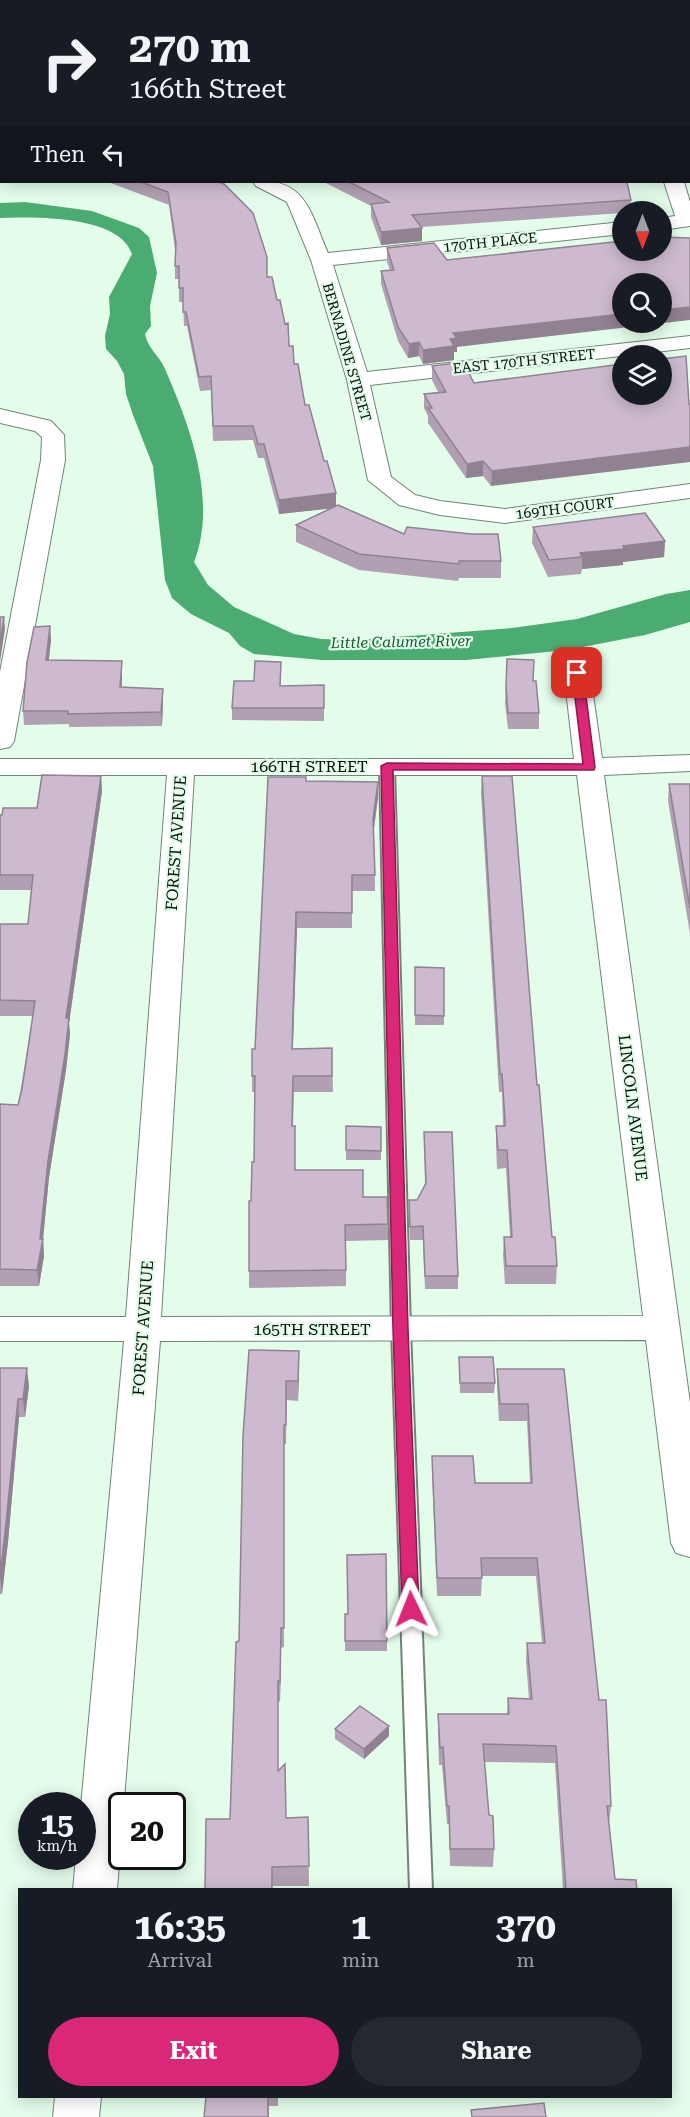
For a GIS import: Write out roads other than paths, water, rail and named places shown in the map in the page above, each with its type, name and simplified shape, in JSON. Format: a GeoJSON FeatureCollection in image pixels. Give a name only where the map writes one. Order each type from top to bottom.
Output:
{"type":"FeatureCollection","features":[{"type":"Feature","properties":{"kind":"street","name":"BERNADINE STREET"},"geometry":{"type":"LineString","coordinates":[[264,183],[295,199],[321,260],[358,380],[380,480],[407,500],[440,508]]}},
{"type":"Feature","properties":{"kind":"street"},"geometry":{"type":"LineString","coordinates":[[672,223],[686,221],[674,183]]}},
{"type":"Feature","properties":{"kind":"street","name":"170TH PLACE"},"geometry":{"type":"LineString","coordinates":[[321,260],[612,229]]}},
{"type":"Feature","properties":{"kind":"street","name":"EAST 170TH STREET"},"geometry":{"type":"LineString","coordinates":[[358,380],[690,342]]}},
{"type":"Feature","properties":{"kind":"street"},"geometry":{"type":"LineString","coordinates":[[0,416],[43,426],[53,435],[53,460],[0,741]]}},
{"type":"Feature","properties":{"kind":"street","name":"169TH COURT"},"geometry":{"type":"LineString","coordinates":[[440,508],[505,516],[690,491]]}},
{"type":"Feature","properties":{"kind":"street","name":"LINCOLN AVENUE"},"geometry":{"type":"LineString","coordinates":[[577,673],[660,1328],[690,1543]]}},
{"type":"Feature","properties":{"kind":"street","name":"166TH STREET"},"geometry":{"type":"LineString","coordinates":[[0,766],[590,767],[690,762]]}},
{"type":"Feature","properties":{"kind":"street","name":"FOREST AVENUE"},"geometry":{"type":"LineString","coordinates":[[95,1888],[143,1329],[181,766]]}},
{"type":"Feature","properties":{"kind":"street","name":"165TH STREET"},"geometry":{"type":"LineString","coordinates":[[0,1329],[660,1328]]}},
{"type":"Feature","properties":{"kind":"street"},"geometry":{"type":"LineString","coordinates":[[76,2117],[78,2098]]}},
{"type":"Feature","properties":{"kind":"lane"},"geometry":{"type":"LineString","coordinates":[[387,766],[401,1329],[421,1888]]}},
{"type":"Feature","properties":{"kind":"water","name":"Little Calumet River"},"geometry":{"type":"Polygon","coordinates":[[[25,202],[92,211],[139,228],[149,237],[157,273],[150,306],[151,326],[145,334],[165,369],[183,415],[198,464],[202,489],[201,539],[194,562],[208,585],[234,607],[294,634],[321,639],[357,640],[512,628],[577,619],[666,594],[690,590],[690,622],[645,635],[567,650],[466,660],[322,660],[254,654],[240,646],[229,633],[191,614],[172,598],[165,580],[153,466],[126,394],[124,374],[117,361],[106,349],[105,336],[110,314],[109,297],[132,254],[124,241],[111,232],[93,225],[53,219],[0,218],[0,203],[25,202]]]}}]}
